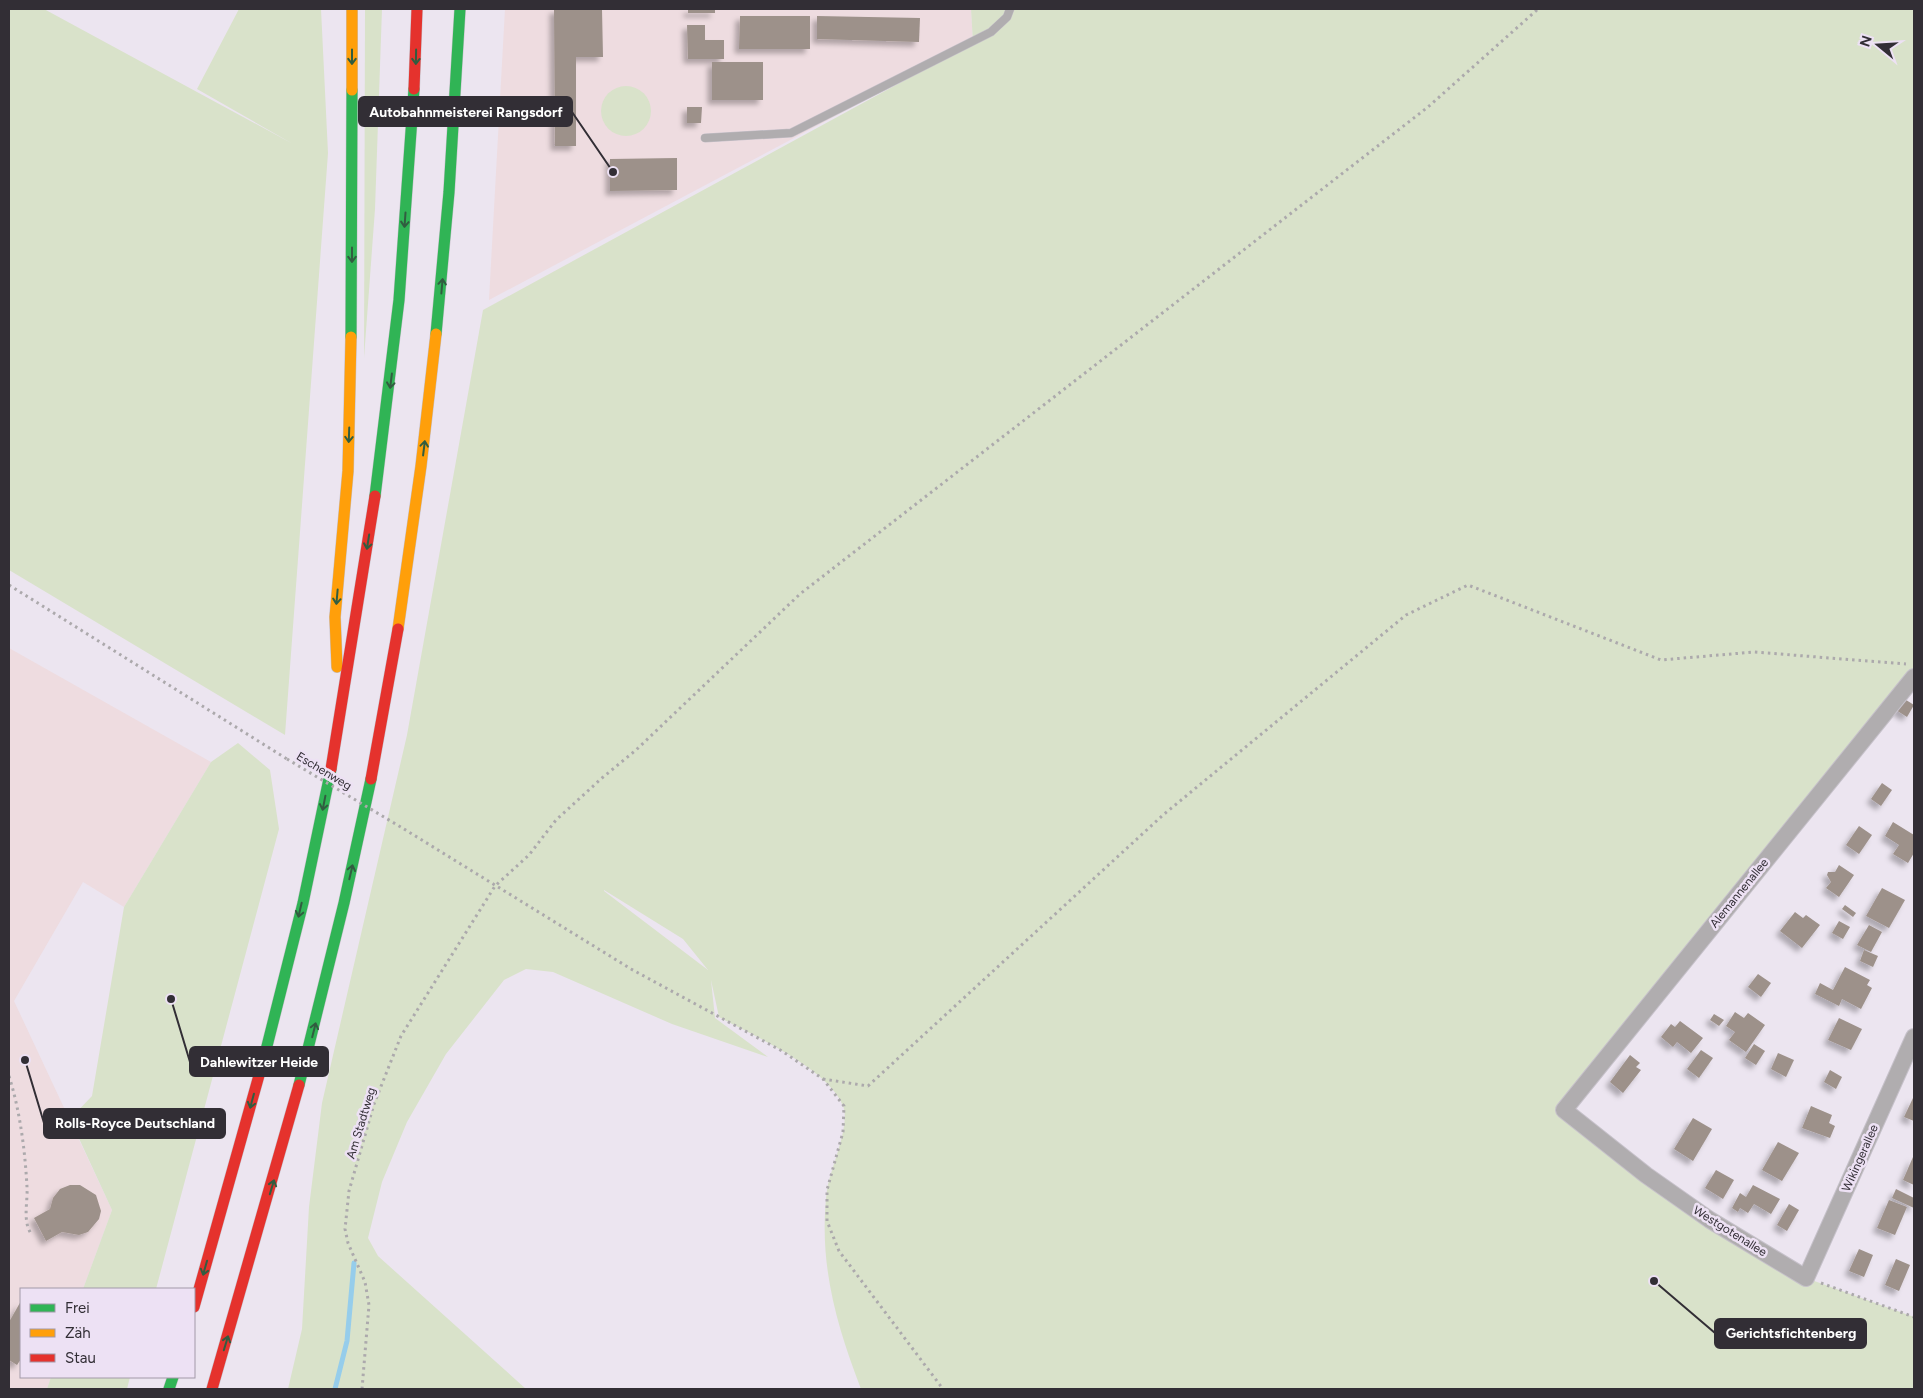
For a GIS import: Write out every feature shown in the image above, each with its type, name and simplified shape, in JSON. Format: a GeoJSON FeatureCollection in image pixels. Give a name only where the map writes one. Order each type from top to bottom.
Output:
{"type":"FeatureCollection","features":[{"type":"Feature","properties":{"kind":"highway"},"geometry":{"type":"LineString","coordinates":[[340,721],[335,617],[348,471],[351,367],[352,9]]}},
{"type":"Feature","properties":{"kind":"highway"},"geometry":{"type":"LineString","coordinates":[[195,1303],[249,1113],[284,977],[316,845],[340,721],[381,463],[395,342],[416,72],[417,9]]}},
{"type":"Feature","properties":{"kind":"highway"},"geometry":{"type":"LineString","coordinates":[[212,1389],[275,1175],[321,1002],[378,741],[417,506],[436,352],[448,221],[460,9]]}},
{"type":"Feature","properties":{"kind":"street","name":"Alemannenallee"},"geometry":{"type":"LineString","coordinates":[[1564,1110],[1914,676]]}},
{"type":"Feature","properties":{"kind":"street","name":"Wikingerallee"},"geometry":{"type":"LineString","coordinates":[[1806,1278],[1914,1038]]}},
{"type":"Feature","properties":{"kind":"street","name":"Westgotenallee"},"geometry":{"type":"LineString","coordinates":[[1564,1110],[1646,1175],[1710,1220],[1806,1278]]}},
{"type":"Feature","properties":{"kind":"lane"},"geometry":{"type":"LineString","coordinates":[[704,138],[791,133],[991,32],[1007,17],[1010,9]]}},
{"type":"Feature","properties":{"kind":"path","name":"Am Stadtweg"},"geometry":{"type":"LineString","coordinates":[[362,1389],[369,1305],[365,1282],[348,1243],[345,1229],[349,1192],[374,1104],[401,1036],[495,886],[529,855],[556,820],[636,750],[800,594],[1428,106],[1538,9]]}},
{"type":"Feature","properties":{"kind":"path","name":"Eschenweg"},"geometry":{"type":"LineString","coordinates":[[9,584],[287,759],[631,969],[782,1051],[824,1079]]}},
{"type":"Feature","properties":{"kind":"path"},"geometry":{"type":"LineString","coordinates":[[824,1079],[868,1086],[1163,815],[1406,616],[1468,585],[1661,660],[1754,652],[1914,664]]}},
{"type":"Feature","properties":{"kind":"path"},"geometry":{"type":"LineString","coordinates":[[9,1076],[18,1103],[27,1187],[27,1228],[32,1235]]}},
{"type":"Feature","properties":{"kind":"path"},"geometry":{"type":"LineString","coordinates":[[824,1079],[844,1106],[843,1132],[828,1190],[827,1221],[839,1251],[944,1389]]}},
{"type":"Feature","properties":{"kind":"path"},"geometry":{"type":"LineString","coordinates":[[1806,1278],[1914,1317]]}},
{"type":"Feature","properties":{"kind":"shaded area"},"geometry":{"type":"Polygon","coordinates":[[[505,9],[971,9],[973,43],[489,300],[505,9]]]}},
{"type":"Feature","properties":{"kind":"shaded area"},"geometry":{"type":"Polygon","coordinates":[[[9,648],[211,762],[124,907],[83,882],[14,1001],[112,1210],[83,1288],[20,1288],[20,1378],[51,1378],[47,1389],[9,1389],[9,648]]]}},
{"type":"Feature","properties":{"kind":"green space"},"geometry":{"type":"Polygon","coordinates":[[[9,9],[44,9],[293,144],[197,89],[239,9],[321,9],[328,153],[285,735],[9,570],[9,9]]]}},
{"type":"Feature","properties":{"kind":"green space"},"geometry":{"type":"Polygon","coordinates":[[[365,9],[382,9],[375,209],[364,358],[365,9]]]}},
{"type":"Feature","properties":{"kind":"green space"},"geometry":{"type":"Polygon","coordinates":[[[971,9],[1914,9],[1914,677],[1564,1110],[1806,1278],[1914,1317],[1914,1389],[861,1389],[837,1316],[827,1267],[825,1217],[827,1190],[842,1135],[845,1114],[835,1092],[806,1066],[788,1054],[719,1017],[711,980],[715,1018],[768,1057],[672,1024],[553,972],[526,969],[504,980],[446,1054],[407,1122],[382,1182],[368,1238],[378,1256],[526,1389],[288,1389],[302,1329],[309,1207],[322,1103],[407,735],[483,310],[973,43],[971,9]],[[604,890],[708,970],[683,939],[604,890]]]}},
{"type":"Feature","properties":{"kind":"green space"},"geometry":{"type":"Polygon","coordinates":[[[626,86],[635,88],[646,97],[651,111],[649,120],[640,131],[626,136],[617,134],[606,125],[601,111],[603,102],[612,91],[626,86]]]}},
{"type":"Feature","properties":{"kind":"green space"},"geometry":{"type":"Polygon","coordinates":[[[238,743],[270,770],[279,829],[156,1288],[83,1288],[112,1210],[70,1119],[92,1096],[124,907],[211,762],[238,743]]]}},
{"type":"Feature","properties":{"kind":"green space"},"geometry":{"type":"Polygon","coordinates":[[[51,1378],[130,1378],[127,1389],[47,1389],[51,1378]]]}},
{"type":"Feature","properties":{"kind":"building"},"geometry":{"type":"Polygon","coordinates":[[[554,9],[602,9],[603,57],[576,57],[576,146],[555,146],[554,9]]]}},
{"type":"Feature","properties":{"kind":"building"},"geometry":{"type":"Polygon","coordinates":[[[688,9],[715,9],[715,13],[688,13],[688,9]]]}},
{"type":"Feature","properties":{"kind":"building"},"geometry":{"type":"Polygon","coordinates":[[[740,16],[810,16],[810,49],[739,49],[740,16]]]}},
{"type":"Feature","properties":{"kind":"building"},"geometry":{"type":"Polygon","coordinates":[[[817,16],[920,18],[919,42],[817,39],[817,16]]]}},
{"type":"Feature","properties":{"kind":"building"},"geometry":{"type":"Polygon","coordinates":[[[687,25],[705,25],[705,40],[724,40],[724,59],[688,59],[687,25]]]}},
{"type":"Feature","properties":{"kind":"building"},"geometry":{"type":"Polygon","coordinates":[[[712,62],[763,62],[763,100],[712,100],[712,62]]]}},
{"type":"Feature","properties":{"kind":"building"},"geometry":{"type":"Polygon","coordinates":[[[687,107],[702,107],[701,123],[687,123],[687,107]]]}},
{"type":"Feature","properties":{"kind":"building"},"geometry":{"type":"Polygon","coordinates":[[[677,158],[677,190],[610,191],[610,159],[677,158]]]}},
{"type":"Feature","properties":{"kind":"building"},"geometry":{"type":"Polygon","coordinates":[[[1903,698],[1914,705],[1907,717],[1896,710],[1903,698]]]}},
{"type":"Feature","properties":{"kind":"building"},"geometry":{"type":"Polygon","coordinates":[[[1882,783],[1892,790],[1881,806],[1871,799],[1882,783]]]}},
{"type":"Feature","properties":{"kind":"building"},"geometry":{"type":"Polygon","coordinates":[[[1893,822],[1914,835],[1914,853],[1908,863],[1893,854],[1899,845],[1885,836],[1893,822]]]}},
{"type":"Feature","properties":{"kind":"building"},"geometry":{"type":"Polygon","coordinates":[[[1859,826],[1872,835],[1859,854],[1846,845],[1859,826]]]}},
{"type":"Feature","properties":{"kind":"building"},"geometry":{"type":"Polygon","coordinates":[[[1839,865],[1854,875],[1839,897],[1826,888],[1831,882],[1827,875],[1828,872],[1835,872],[1839,865]]]}},
{"type":"Feature","properties":{"kind":"building"},"geometry":{"type":"Polygon","coordinates":[[[1882,888],[1905,900],[1889,928],[1866,916],[1882,888]]]}},
{"type":"Feature","properties":{"kind":"building"},"geometry":{"type":"Polygon","coordinates":[[[1845,905],[1856,913],[1853,917],[1842,909],[1845,905]]]}},
{"type":"Feature","properties":{"kind":"building"},"geometry":{"type":"Polygon","coordinates":[[[1795,912],[1803,918],[1806,915],[1820,925],[1802,948],[1780,931],[1795,912]]]}},
{"type":"Feature","properties":{"kind":"building"},"geometry":{"type":"Polygon","coordinates":[[[1839,921],[1850,927],[1843,939],[1832,933],[1839,921]]]}},
{"type":"Feature","properties":{"kind":"building"},"geometry":{"type":"Polygon","coordinates":[[[1869,925],[1882,932],[1871,952],[1857,945],[1869,925]]]}},
{"type":"Feature","properties":{"kind":"building"},"geometry":{"type":"Polygon","coordinates":[[[1864,950],[1878,956],[1873,967],[1860,961],[1864,950]]]}},
{"type":"Feature","properties":{"kind":"building"},"geometry":{"type":"Polygon","coordinates":[[[1845,967],[1870,980],[1867,985],[1872,988],[1861,1009],[1842,999],[1839,1006],[1815,994],[1820,983],[1833,990],[1845,967]]]}},
{"type":"Feature","properties":{"kind":"building"},"geometry":{"type":"Polygon","coordinates":[[[1758,974],[1771,983],[1761,997],[1748,987],[1758,974]]]}},
{"type":"Feature","properties":{"kind":"building"},"geometry":{"type":"Polygon","coordinates":[[[1735,1012],[1744,1018],[1748,1013],[1765,1025],[1746,1052],[1729,1040],[1735,1032],[1726,1026],[1735,1012]]]}},
{"type":"Feature","properties":{"kind":"building"},"geometry":{"type":"Polygon","coordinates":[[[1714,1014],[1724,1020],[1719,1026],[1710,1020],[1714,1014]]]}},
{"type":"Feature","properties":{"kind":"building"},"geometry":{"type":"Polygon","coordinates":[[[1839,1018],[1862,1029],[1851,1050],[1828,1040],[1839,1018]]]}},
{"type":"Feature","properties":{"kind":"building"},"geometry":{"type":"Polygon","coordinates":[[[1680,1021],[1703,1038],[1691,1053],[1677,1042],[1673,1047],[1661,1037],[1671,1024],[1675,1027],[1680,1021]]]}},
{"type":"Feature","properties":{"kind":"building"},"geometry":{"type":"Polygon","coordinates":[[[1754,1044],[1765,1051],[1756,1065],[1745,1058],[1754,1044]]]}},
{"type":"Feature","properties":{"kind":"building"},"geometry":{"type":"Polygon","coordinates":[[[1701,1050],[1713,1058],[1699,1078],[1687,1069],[1701,1050]]]}},
{"type":"Feature","properties":{"kind":"building"},"geometry":{"type":"Polygon","coordinates":[[[1778,1053],[1794,1060],[1786,1077],[1771,1069],[1778,1053]]]}},
{"type":"Feature","properties":{"kind":"building"},"geometry":{"type":"Polygon","coordinates":[[[1630,1055],[1640,1063],[1636,1067],[1641,1070],[1623,1093],[1610,1082],[1630,1055]]]}},
{"type":"Feature","properties":{"kind":"building"},"geometry":{"type":"Polygon","coordinates":[[[1830,1070],[1842,1077],[1836,1089],[1824,1082],[1830,1070]]]}},
{"type":"Feature","properties":{"kind":"building"},"geometry":{"type":"Polygon","coordinates":[[[1914,1098],[1914,1121],[1904,1117],[1914,1098]]]}},
{"type":"Feature","properties":{"kind":"building"},"geometry":{"type":"Polygon","coordinates":[[[1811,1106],[1832,1115],[1829,1123],[1835,1126],[1830,1138],[1802,1128],[1811,1106]]]}},
{"type":"Feature","properties":{"kind":"building"},"geometry":{"type":"Polygon","coordinates":[[[1693,1118],[1712,1129],[1693,1161],[1674,1149],[1693,1118]]]}},
{"type":"Feature","properties":{"kind":"building"},"geometry":{"type":"Polygon","coordinates":[[[1778,1142],[1799,1153],[1782,1181],[1762,1170],[1778,1142]]]}},
{"type":"Feature","properties":{"kind":"building"},"geometry":{"type":"Polygon","coordinates":[[[1914,1158],[1914,1185],[1903,1180],[1914,1158]]]}},
{"type":"Feature","properties":{"kind":"building"},"geometry":{"type":"Polygon","coordinates":[[[1716,1170],[1734,1180],[1723,1199],[1705,1188],[1716,1170]]]}},
{"type":"Feature","properties":{"kind":"building"},"geometry":{"type":"Polygon","coordinates":[[[70,1185],[80,1185],[96,1195],[101,1211],[99,1219],[88,1232],[79,1235],[62,1232],[46,1241],[34,1218],[50,1209],[53,1198],[60,1189],[70,1185]]]}},
{"type":"Feature","properties":{"kind":"building"},"geometry":{"type":"Polygon","coordinates":[[[1753,1185],[1780,1199],[1771,1214],[1754,1204],[1748,1213],[1740,1208],[1738,1212],[1732,1208],[1740,1193],[1746,1197],[1753,1185]]]}},
{"type":"Feature","properties":{"kind":"building"},"geometry":{"type":"Polygon","coordinates":[[[1896,1189],[1914,1198],[1914,1208],[1892,1198],[1896,1189]]]}},
{"type":"Feature","properties":{"kind":"building"},"geometry":{"type":"Polygon","coordinates":[[[1889,1200],[1907,1207],[1895,1235],[1877,1228],[1889,1200]]]}},
{"type":"Feature","properties":{"kind":"building"},"geometry":{"type":"Polygon","coordinates":[[[1789,1204],[1799,1210],[1787,1231],[1777,1225],[1789,1204]]]}},
{"type":"Feature","properties":{"kind":"building"},"geometry":{"type":"Polygon","coordinates":[[[1859,1249],[1873,1255],[1864,1277],[1849,1271],[1859,1249]]]}},
{"type":"Feature","properties":{"kind":"building"},"geometry":{"type":"Polygon","coordinates":[[[1896,1259],[1910,1265],[1899,1291],[1885,1285],[1896,1259]]]}},
{"type":"Feature","properties":{"kind":"building"},"geometry":{"type":"Polygon","coordinates":[[[20,1303],[20,1360],[17,1365],[9,1360],[9,1322],[20,1303]]]}},
{"type":"Feature","properties":{"kind":"waterway"},"geometry":{"type":"LineString","coordinates":[[335,1389],[347,1341],[354,1263]]}},
{"type":"Feature","properties":{"kind":"traffic: fast"},"geometry":{"type":"LineString","coordinates":[[436,334],[449,192],[460,9]]}},
{"type":"Feature","properties":{"kind":"traffic: fast"},"geometry":{"type":"LineString","coordinates":[[375,496],[399,300],[414,89]]}},
{"type":"Feature","properties":{"kind":"traffic: fast"},"geometry":{"type":"LineString","coordinates":[[351,337],[352,90]]}},
{"type":"Feature","properties":{"kind":"traffic: fast"},"geometry":{"type":"LineString","coordinates":[[265,1054],[303,903],[331,769]]}},
{"type":"Feature","properties":{"kind":"traffic: fast"},"geometry":{"type":"LineString","coordinates":[[299,1085],[344,903],[371,779]]}},
{"type":"Feature","properties":{"kind":"traffic: fast"},"geometry":{"type":"LineString","coordinates":[[169,1389],[173,1378]]}},
{"type":"Feature","properties":{"kind":"traffic: slow"},"geometry":{"type":"LineString","coordinates":[[352,9],[352,90]]}},
{"type":"Feature","properties":{"kind":"traffic: slow"},"geometry":{"type":"LineString","coordinates":[[398,629],[421,466],[436,334]]}},
{"type":"Feature","properties":{"kind":"traffic: slow"},"geometry":{"type":"LineString","coordinates":[[337,667],[335,617],[348,471],[351,337]]}},
{"type":"Feature","properties":{"kind":"traffic: jam"},"geometry":{"type":"LineString","coordinates":[[414,89],[417,9]]}},
{"type":"Feature","properties":{"kind":"traffic: jam"},"geometry":{"type":"LineString","coordinates":[[331,769],[375,496]]}},
{"type":"Feature","properties":{"kind":"traffic: jam"},"geometry":{"type":"LineString","coordinates":[[371,779],[398,629]]}},
{"type":"Feature","properties":{"kind":"traffic: jam"},"geometry":{"type":"LineString","coordinates":[[195,1303],[265,1054]]}},
{"type":"Feature","properties":{"kind":"traffic: jam"},"geometry":{"type":"LineString","coordinates":[[212,1389],[299,1085]]}},
{"type":"Feature","properties":{"kind":"place","name":"Autobahnmeisterei Rangsdorf"},"geometry":{"type":"Point","coordinates":[613,172]}},
{"type":"Feature","properties":{"kind":"place","name":"Dahlewitzer Heide"},"geometry":{"type":"Point","coordinates":[171,999]}},
{"type":"Feature","properties":{"kind":"place","name":"Rolls-Royce Deutschland"},"geometry":{"type":"Point","coordinates":[25,1060]}},
{"type":"Feature","properties":{"kind":"place","name":"Gerichtsfichtenberg"},"geometry":{"type":"Point","coordinates":[1654,1281]}}]}
